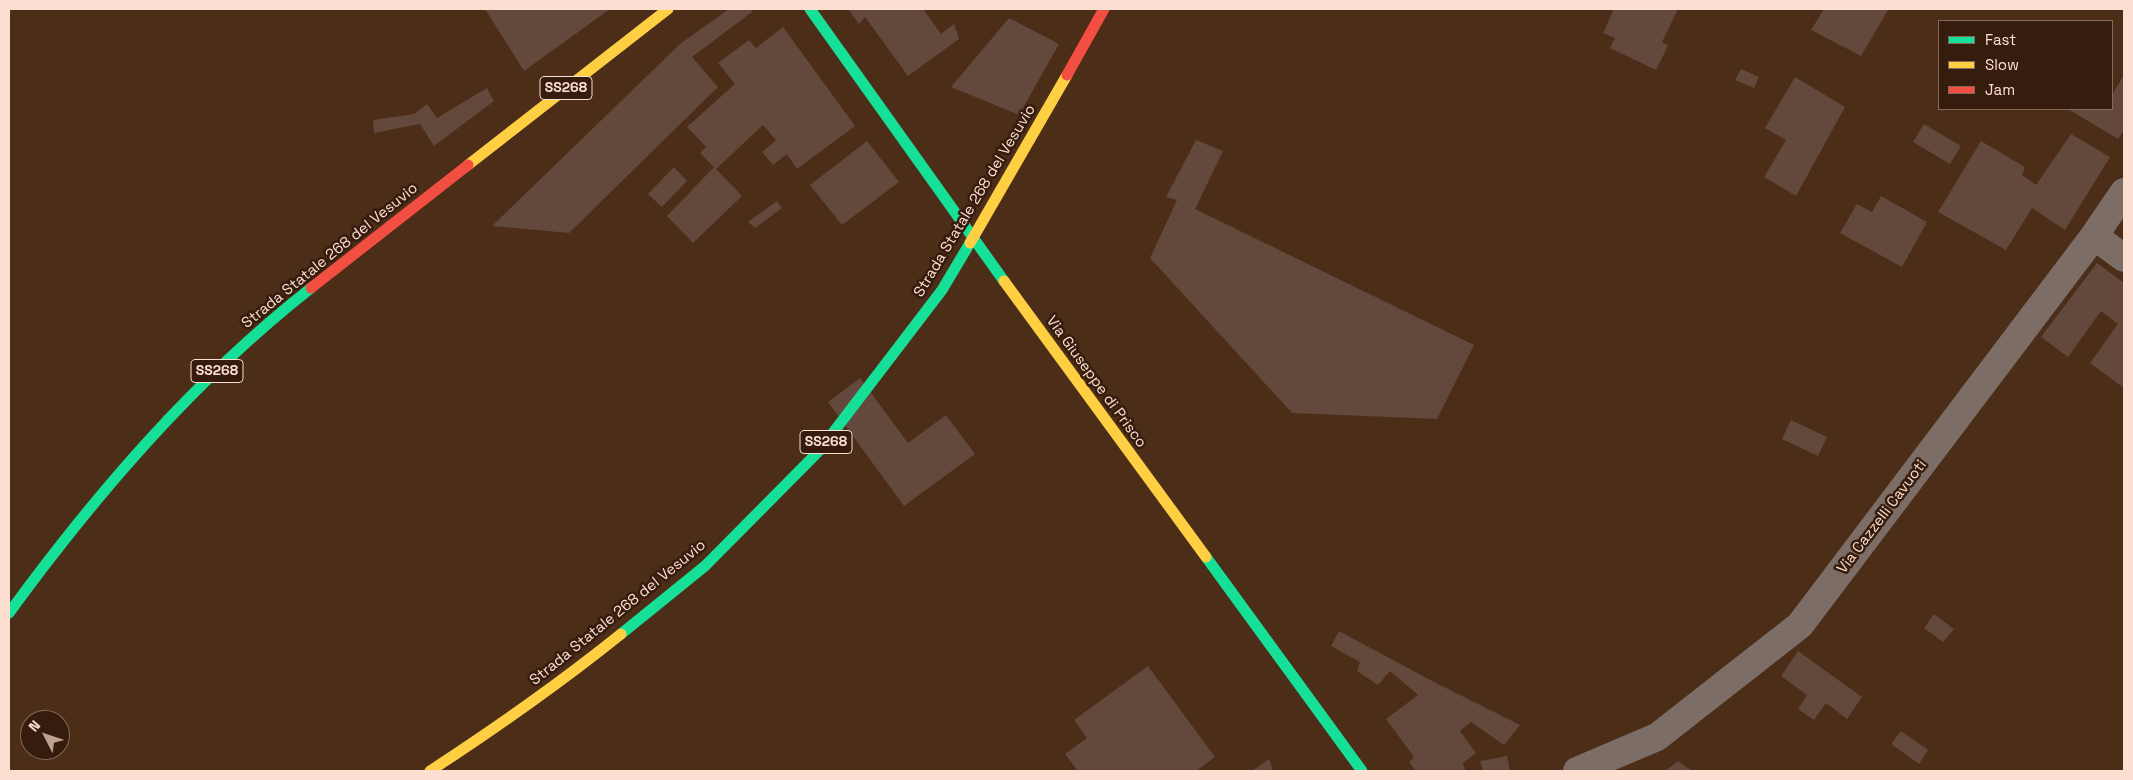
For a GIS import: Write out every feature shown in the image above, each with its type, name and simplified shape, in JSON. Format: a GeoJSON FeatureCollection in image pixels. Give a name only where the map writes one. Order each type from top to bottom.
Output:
{"type":"FeatureCollection","features":[{"type":"Feature","properties":{"kind":"main road","name":"Strada Statale 268 del Vesuvio"},"geometry":{"type":"LineString","coordinates":[[9,613],[59,545],[118,475],[207,381],[282,311],[668,9]]}},
{"type":"Feature","properties":{"kind":"main road","name":"Via Giuseppe di Prisco"},"geometry":{"type":"LineString","coordinates":[[810,9],[964,226],[1362,771]]}},
{"type":"Feature","properties":{"kind":"main road","name":"Strada Statale 268 del Vesuvio"},"geometry":{"type":"LineString","coordinates":[[430,771],[470,745],[591,658],[706,566],[819,451],[942,290],[1042,121],[1104,9]]}},
{"type":"Feature","properties":{"kind":"street","name":"Via Cazzelli Cavuoti"},"geometry":{"type":"LineString","coordinates":[[1577,771],[1657,737],[1800,625],[2094,236],[2124,192]]}},
{"type":"Feature","properties":{"kind":"street"},"geometry":{"type":"LineString","coordinates":[[2094,236],[2124,258]]}},
{"type":"Feature","properties":{"kind":"building"},"geometry":{"type":"Polygon","coordinates":[[[485,9],[610,9],[524,71],[485,9]]]}},
{"type":"Feature","properties":{"kind":"building"},"geometry":{"type":"Polygon","coordinates":[[[729,9],[751,9],[752,12],[692,57],[718,87],[569,233],[492,226],[680,44],[729,9]]]}},
{"type":"Feature","properties":{"kind":"building"},"geometry":{"type":"Polygon","coordinates":[[[848,9],[923,9],[941,34],[954,24],[959,39],[908,76],[865,17],[859,24],[848,9]]]}},
{"type":"Feature","properties":{"kind":"building"},"geometry":{"type":"Polygon","coordinates":[[[1614,9],[1678,9],[1662,42],[1668,46],[1656,70],[1610,48],[1615,38],[1603,33],[1614,9]]]}},
{"type":"Feature","properties":{"kind":"building"},"geometry":{"type":"Polygon","coordinates":[[[1824,9],[1888,10],[1861,56],[1811,30],[1824,9]]]}},
{"type":"Feature","properties":{"kind":"building"},"geometry":{"type":"Polygon","coordinates":[[[1009,18],[1059,44],[1019,115],[951,87],[1009,18]]]}},
{"type":"Feature","properties":{"kind":"building"},"geometry":{"type":"Polygon","coordinates":[[[783,27],[855,126],[797,169],[787,154],[773,165],[762,152],[776,140],[763,125],[716,169],[742,196],[693,243],[667,216],[714,167],[700,153],[706,147],[687,127],[735,84],[718,63],[749,40],[756,48],[783,27]]]}},
{"type":"Feature","properties":{"kind":"building"},"geometry":{"type":"Polygon","coordinates":[[[1741,69],[1759,77],[1754,88],[1735,80],[1741,69]]]}},
{"type":"Feature","properties":{"kind":"building"},"geometry":{"type":"Polygon","coordinates":[[[2124,75],[2124,130],[2118,139],[2070,110],[2113,110],[2113,93],[2124,75]]]}},
{"type":"Feature","properties":{"kind":"building"},"geometry":{"type":"Polygon","coordinates":[[[1795,77],[1845,107],[1796,196],[1764,177],[1786,140],[1765,128],[1795,77]]]}},
{"type":"Feature","properties":{"kind":"building"},"geometry":{"type":"Polygon","coordinates":[[[487,88],[494,101],[434,146],[420,124],[374,133],[373,120],[414,114],[427,104],[437,118],[487,88]]]}},
{"type":"Feature","properties":{"kind":"building"},"geometry":{"type":"Polygon","coordinates":[[[1924,124],[1961,146],[1950,164],[1913,142],[1924,124]]]}},
{"type":"Feature","properties":{"kind":"building"},"geometry":{"type":"Polygon","coordinates":[[[2071,134],[2110,157],[2065,230],[2032,208],[2006,250],[1938,212],[1981,141],[2025,167],[2022,175],[2036,185],[2071,134]]]}},
{"type":"Feature","properties":{"kind":"building"},"geometry":{"type":"Polygon","coordinates":[[[1196,140],[1223,151],[1195,209],[1474,345],[1437,419],[1292,413],[1150,258],[1177,200],[1166,197],[1196,140]]]}},
{"type":"Feature","properties":{"kind":"building"},"geometry":{"type":"Polygon","coordinates":[[[867,141],[899,182],[842,225],[810,185],[867,141]]]}},
{"type":"Feature","properties":{"kind":"building"},"geometry":{"type":"Polygon","coordinates":[[[674,167],[687,181],[662,207],[648,194],[674,167]]]}},
{"type":"Feature","properties":{"kind":"building"},"geometry":{"type":"Polygon","coordinates":[[[1881,196],[1927,222],[1902,267],[1840,233],[1857,204],[1872,212],[1881,196]]]}},
{"type":"Feature","properties":{"kind":"building"},"geometry":{"type":"Polygon","coordinates":[[[777,201],[782,208],[755,228],[748,222],[777,201]]]}},
{"type":"Feature","properties":{"kind":"building"},"geometry":{"type":"Polygon","coordinates":[[[2097,263],[2124,283],[2124,388],[2090,363],[2118,324],[2101,311],[2068,357],[2041,337],[2097,263]]]}},
{"type":"Feature","properties":{"kind":"building"},"geometry":{"type":"Polygon","coordinates":[[[860,378],[908,443],[946,415],[975,454],[904,506],[828,402],[860,378]]]}},
{"type":"Feature","properties":{"kind":"building"},"geometry":{"type":"Polygon","coordinates":[[[1791,420],[1827,437],[1818,456],[1782,439],[1791,420]]]}},
{"type":"Feature","properties":{"kind":"building"},"geometry":{"type":"Polygon","coordinates":[[[1934,614],[1954,629],[1943,642],[1924,628],[1934,614]]]}},
{"type":"Feature","properties":{"kind":"building"},"geometry":{"type":"Polygon","coordinates":[[[1339,631],[1520,725],[1504,745],[1471,722],[1460,731],[1476,753],[1463,763],[1465,770],[1416,771],[1409,762],[1414,757],[1386,719],[1418,695],[1390,671],[1378,685],[1357,671],[1360,662],[1331,646],[1339,631]]]}},
{"type":"Feature","properties":{"kind":"building"},"geometry":{"type":"Polygon","coordinates":[[[1798,651],[1862,697],[1847,719],[1826,703],[1814,720],[1798,709],[1807,695],[1781,676],[1798,651]]]}},
{"type":"Feature","properties":{"kind":"building"},"geometry":{"type":"Polygon","coordinates":[[[1148,666],[1215,757],[1196,771],[1078,771],[1065,754],[1087,738],[1074,720],[1148,666]]]}},
{"type":"Feature","properties":{"kind":"building"},"geometry":{"type":"Polygon","coordinates":[[[1901,731],[1928,750],[1919,764],[1891,744],[1901,731]]]}},
{"type":"Feature","properties":{"kind":"building"},"geometry":{"type":"Polygon","coordinates":[[[1507,756],[1510,771],[1483,771],[1480,761],[1507,756]]]}},
{"type":"Feature","properties":{"kind":"building"},"geometry":{"type":"Polygon","coordinates":[[[1269,759],[1273,771],[1252,771],[1269,759]]]}},
{"type":"Feature","properties":{"kind":"building"},"geometry":{"type":"Polygon","coordinates":[[[1678,761],[1692,771],[1665,771],[1678,761]]]}},
{"type":"Feature","properties":{"kind":"traffic: fast"},"geometry":{"type":"LineString","coordinates":[[810,9],[1004,281]]}},
{"type":"Feature","properties":{"kind":"traffic: fast"},"geometry":{"type":"LineString","coordinates":[[621,634],[705,566],[819,451],[942,290],[970,243]]}},
{"type":"Feature","properties":{"kind":"traffic: fast"},"geometry":{"type":"LineString","coordinates":[[9,613],[76,525],[149,440],[227,361],[268,323],[311,288]]}},
{"type":"Feature","properties":{"kind":"traffic: fast"},"geometry":{"type":"LineString","coordinates":[[1206,557],[1362,771]]}},
{"type":"Feature","properties":{"kind":"traffic: slow"},"geometry":{"type":"LineString","coordinates":[[468,165],[668,9]]}},
{"type":"Feature","properties":{"kind":"traffic: slow"},"geometry":{"type":"LineString","coordinates":[[970,243],[1067,75]]}},
{"type":"Feature","properties":{"kind":"traffic: slow"},"geometry":{"type":"LineString","coordinates":[[1004,281],[1206,557]]}},
{"type":"Feature","properties":{"kind":"traffic: slow"},"geometry":{"type":"LineString","coordinates":[[430,771],[527,705],[621,634]]}},
{"type":"Feature","properties":{"kind":"traffic: jam"},"geometry":{"type":"LineString","coordinates":[[1067,75],[1104,9]]}},
{"type":"Feature","properties":{"kind":"traffic: jam"},"geometry":{"type":"LineString","coordinates":[[311,288],[468,165]]}}]}
